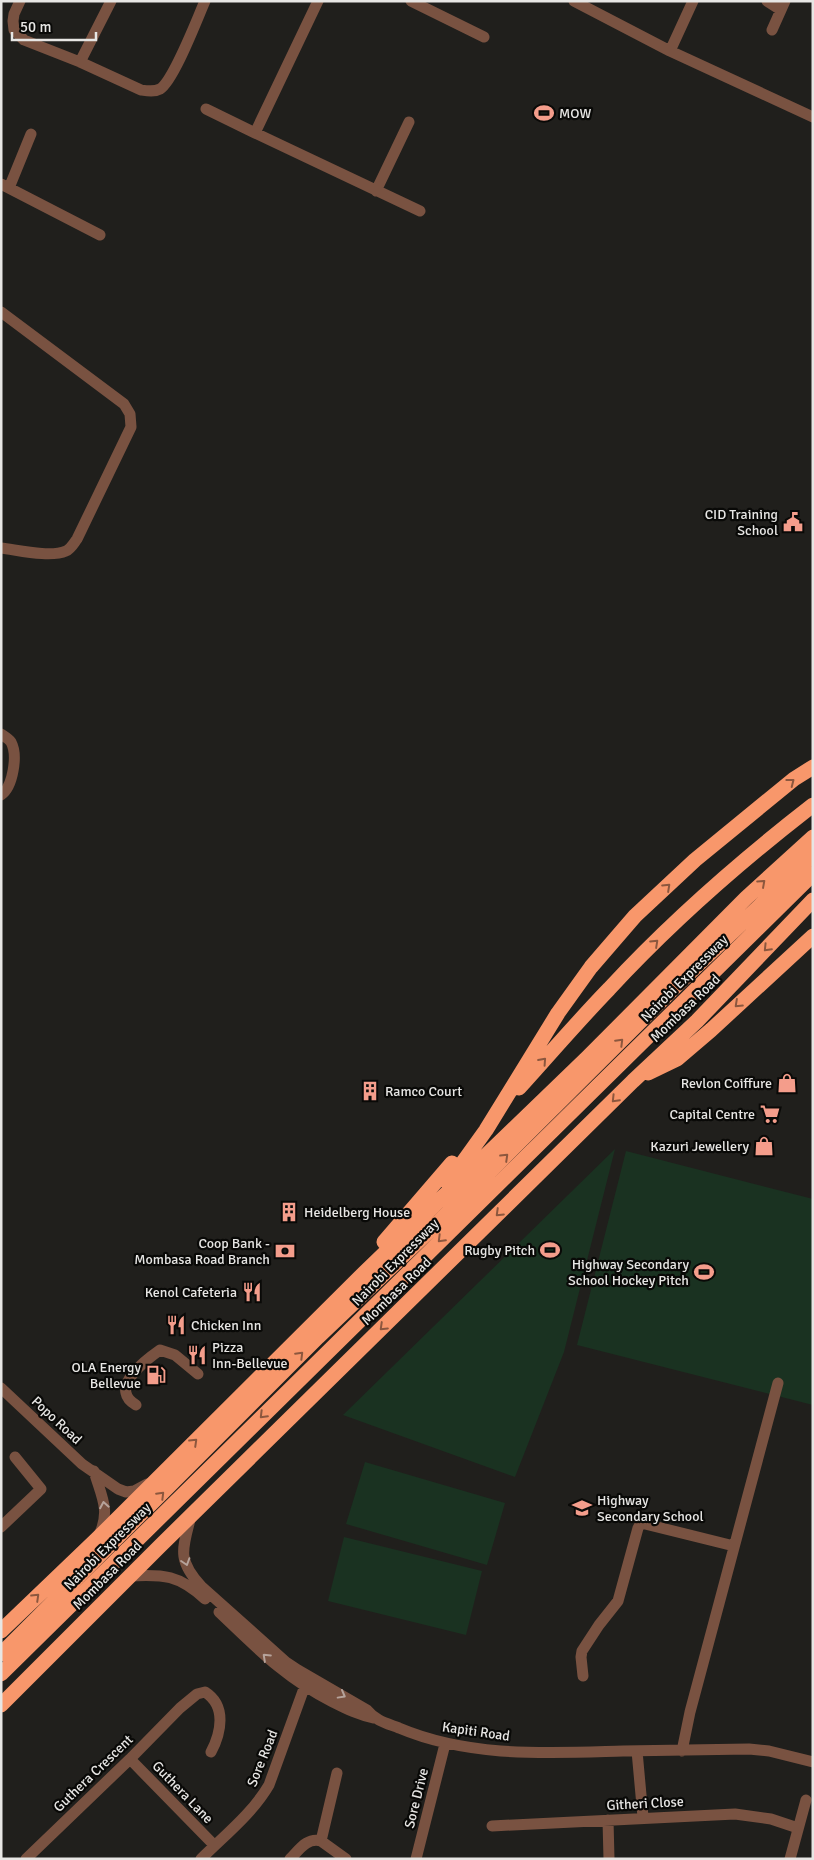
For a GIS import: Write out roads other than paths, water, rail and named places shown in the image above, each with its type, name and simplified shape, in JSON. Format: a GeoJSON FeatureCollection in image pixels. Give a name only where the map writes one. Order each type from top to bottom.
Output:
{"type":"FeatureCollection","features":[{"type":"Feature","properties":{"kind":"highway"},"geometry":{"type":"LineString","coordinates":[[318,1337],[437,1197],[486,1130],[558,1013],[591,967],[636,916],[682,872],[794,779],[813,767]]}},
{"type":"Feature","properties":{"kind":"highway"},"geometry":{"type":"LineString","coordinates":[[291,1346],[329,1299],[388,1237],[422,1196],[609,988],[767,841],[813,805]]}},
{"type":"Feature","properties":{"kind":"highway"},"geometry":{"type":"LineString","coordinates":[[1,1631],[587,1058],[746,898],[813,837]]}},
{"type":"Feature","properties":{"kind":"highway","name":"Nairobi Expressway"},"geometry":{"type":"LineString","coordinates":[[1,1654],[318,1337],[446,1215],[684,979],[813,855]]}},
{"type":"Feature","properties":{"kind":"highway","name":"Nairobi Expressway"},"geometry":{"type":"LineString","coordinates":[[1,1674],[813,874]]}},
{"type":"Feature","properties":{"kind":"highway"},"geometry":{"type":"LineString","coordinates":[[627,1058],[813,888]]}},
{"type":"Feature","properties":{"kind":"highway","name":"Mombasa Road"},"geometry":{"type":"LineString","coordinates":[[1,1705],[191,1514],[633,1080],[697,1022],[813,900]]}},
{"type":"Feature","properties":{"kind":"highway"},"geometry":{"type":"LineString","coordinates":[[633,1080],[677,1059],[813,936]]}},
{"type":"Feature","properties":{"kind":"street"},"geometry":{"type":"LineString","coordinates":[[20,1],[14,14],[14,30],[24,40],[80,62],[141,90],[158,90],[165,85],[205,1]]}},
{"type":"Feature","properties":{"kind":"street"},"geometry":{"type":"LineString","coordinates":[[80,62],[111,1]]}},
{"type":"Feature","properties":{"kind":"street"},"geometry":{"type":"LineString","coordinates":[[256,133],[318,1]]}},
{"type":"Feature","properties":{"kind":"street"},"geometry":{"type":"LineString","coordinates":[[411,1],[484,37]]}},
{"type":"Feature","properties":{"kind":"street"},"geometry":{"type":"LineString","coordinates":[[574,1],[670,50],[813,118]]}},
{"type":"Feature","properties":{"kind":"street"},"geometry":{"type":"LineString","coordinates":[[670,50],[693,1]]}},
{"type":"Feature","properties":{"kind":"street"},"geometry":{"type":"LineString","coordinates":[[767,1],[783,5],[772,30]]}},
{"type":"Feature","properties":{"kind":"street"},"geometry":{"type":"LineString","coordinates":[[206,109],[420,211]]}},
{"type":"Feature","properties":{"kind":"street"},"geometry":{"type":"LineString","coordinates":[[376,191],[409,122]]}},
{"type":"Feature","properties":{"kind":"street"},"geometry":{"type":"LineString","coordinates":[[31,134],[5,186],[100,235]]}},
{"type":"Feature","properties":{"kind":"street"},"geometry":{"type":"LineString","coordinates":[[1,312],[124,404],[131,420],[131,427],[122,447],[71,548],[56,553],[1,548]]}},
{"type":"Feature","properties":{"kind":"street"},"geometry":{"type":"LineString","coordinates":[[1,734],[10,741],[15,756],[9,784],[1,795]]}},
{"type":"Feature","properties":{"kind":"street"},"geometry":{"type":"LineString","coordinates":[[136,1405],[128,1399],[125,1392],[126,1384],[140,1366],[160,1350],[168,1351],[198,1374]]}},
{"type":"Feature","properties":{"kind":"street"},"geometry":{"type":"LineString","coordinates":[[682,1751],[690,1712],[778,1383]]}},
{"type":"Feature","properties":{"kind":"street","name":"Popo Road"},"geometry":{"type":"LineString","coordinates":[[3,1393],[82,1464],[118,1489],[126,1492],[134,1491],[163,1472]]}},
{"type":"Feature","properties":{"kind":"street"},"geometry":{"type":"LineString","coordinates":[[1,1527],[40,1489],[15,1457]]}},
{"type":"Feature","properties":{"kind":"street"},"geometry":{"type":"LineString","coordinates":[[94,1472],[106,1508],[102,1528],[97,1539]]}},
{"type":"Feature","properties":{"kind":"street","name":"Kapiti Road"},"geometry":{"type":"LineString","coordinates":[[191,1514],[183,1550],[184,1559],[193,1577],[217,1605],[306,1681],[367,1710],[374,1718],[409,1732],[445,1744],[533,1753],[749,1749],[769,1751],[813,1762]]}},
{"type":"Feature","properties":{"kind":"street"},"geometry":{"type":"LineString","coordinates":[[583,1676],[582,1651],[618,1601],[638,1528],[642,1522],[734,1546]]}},
{"type":"Feature","properties":{"kind":"street"},"geometry":{"type":"LineString","coordinates":[[129,1576],[155,1575],[178,1579],[217,1605]]}},
{"type":"Feature","properties":{"kind":"street","name":"Sore Road"},"geometry":{"type":"LineString","coordinates":[[201,1859],[262,1798],[269,1786],[306,1681]]}},
{"type":"Feature","properties":{"kind":"street","name":"Guthera Crescent"},"geometry":{"type":"LineString","coordinates":[[26,1859],[130,1760],[180,1708],[197,1694],[205,1692],[211,1696],[217,1705],[220,1715],[221,1728],[211,1752]]}},
{"type":"Feature","properties":{"kind":"street","name":"Sore Drive"},"geometry":{"type":"LineString","coordinates":[[416,1859],[445,1744]]}},
{"type":"Feature","properties":{"kind":"street"},"geometry":{"type":"LineString","coordinates":[[637,1751],[643,1817]]}},
{"type":"Feature","properties":{"kind":"street","name":"Guthera Lane"},"geometry":{"type":"LineString","coordinates":[[130,1760],[214,1846]]}},
{"type":"Feature","properties":{"kind":"street"},"geometry":{"type":"LineString","coordinates":[[321,1841],[337,1773]]}},
{"type":"Feature","properties":{"kind":"street"},"geometry":{"type":"LineString","coordinates":[[790,1859],[806,1800]]}},
{"type":"Feature","properties":{"kind":"street","name":"Githeri Close"},"geometry":{"type":"LineString","coordinates":[[492,1826],[643,1817],[735,1814],[772,1819],[798,1828]]}},
{"type":"Feature","properties":{"kind":"street"},"geometry":{"type":"LineString","coordinates":[[608,1820],[609,1859]]}},
{"type":"Feature","properties":{"kind":"street"},"geometry":{"type":"LineString","coordinates":[[290,1859],[306,1842],[316,1840],[321,1841],[346,1859]]}},
{"type":"Feature","properties":{"kind":"place","name":"MOW"},"geometry":{"type":"Point","coordinates":[544,113]}},
{"type":"Feature","properties":{"kind":"place","name":"CID Training School"},"geometry":{"type":"Point","coordinates":[793,522]}},
{"type":"Feature","properties":{"kind":"place","name":"Revlon Coiffure"},"geometry":{"type":"Point","coordinates":[787,1083]}},
{"type":"Feature","properties":{"kind":"place","name":"Ramco Court"},"geometry":{"type":"Point","coordinates":[370,1091]}},
{"type":"Feature","properties":{"kind":"place","name":"Capital Centre"},"geometry":{"type":"Point","coordinates":[770,1114]}},
{"type":"Feature","properties":{"kind":"place","name":"Kazuri Jewellery"},"geometry":{"type":"Point","coordinates":[764,1146]}},
{"type":"Feature","properties":{"kind":"place","name":"Heidelberg House"},"geometry":{"type":"Point","coordinates":[289,1212]}},
{"type":"Feature","properties":{"kind":"place","name":"Rugby Pitch"},"geometry":{"type":"Point","coordinates":[550,1250]}},
{"type":"Feature","properties":{"kind":"place","name":"Coop Bank - Mombasa Road Branch"},"geometry":{"type":"Point","coordinates":[285,1251]}},
{"type":"Feature","properties":{"kind":"place","name":"Highway Secondary School Hockey Pitch"},"geometry":{"type":"Point","coordinates":[704,1272]}},
{"type":"Feature","properties":{"kind":"place","name":"Kenol Cafeteria"},"geometry":{"type":"Point","coordinates":[252,1292]}},
{"type":"Feature","properties":{"kind":"place","name":"Chicken Inn"},"geometry":{"type":"Point","coordinates":[176,1325]}},
{"type":"Feature","properties":{"kind":"place","name":"Pizza Inn-Bellevue"},"geometry":{"type":"Point","coordinates":[197,1355]}},
{"type":"Feature","properties":{"kind":"place","name":"OLA Energy Bellevue"},"geometry":{"type":"Point","coordinates":[156,1375]}},
{"type":"Feature","properties":{"kind":"place","name":"Highway Secondary School"},"geometry":{"type":"Point","coordinates":[582,1508]}}]}
